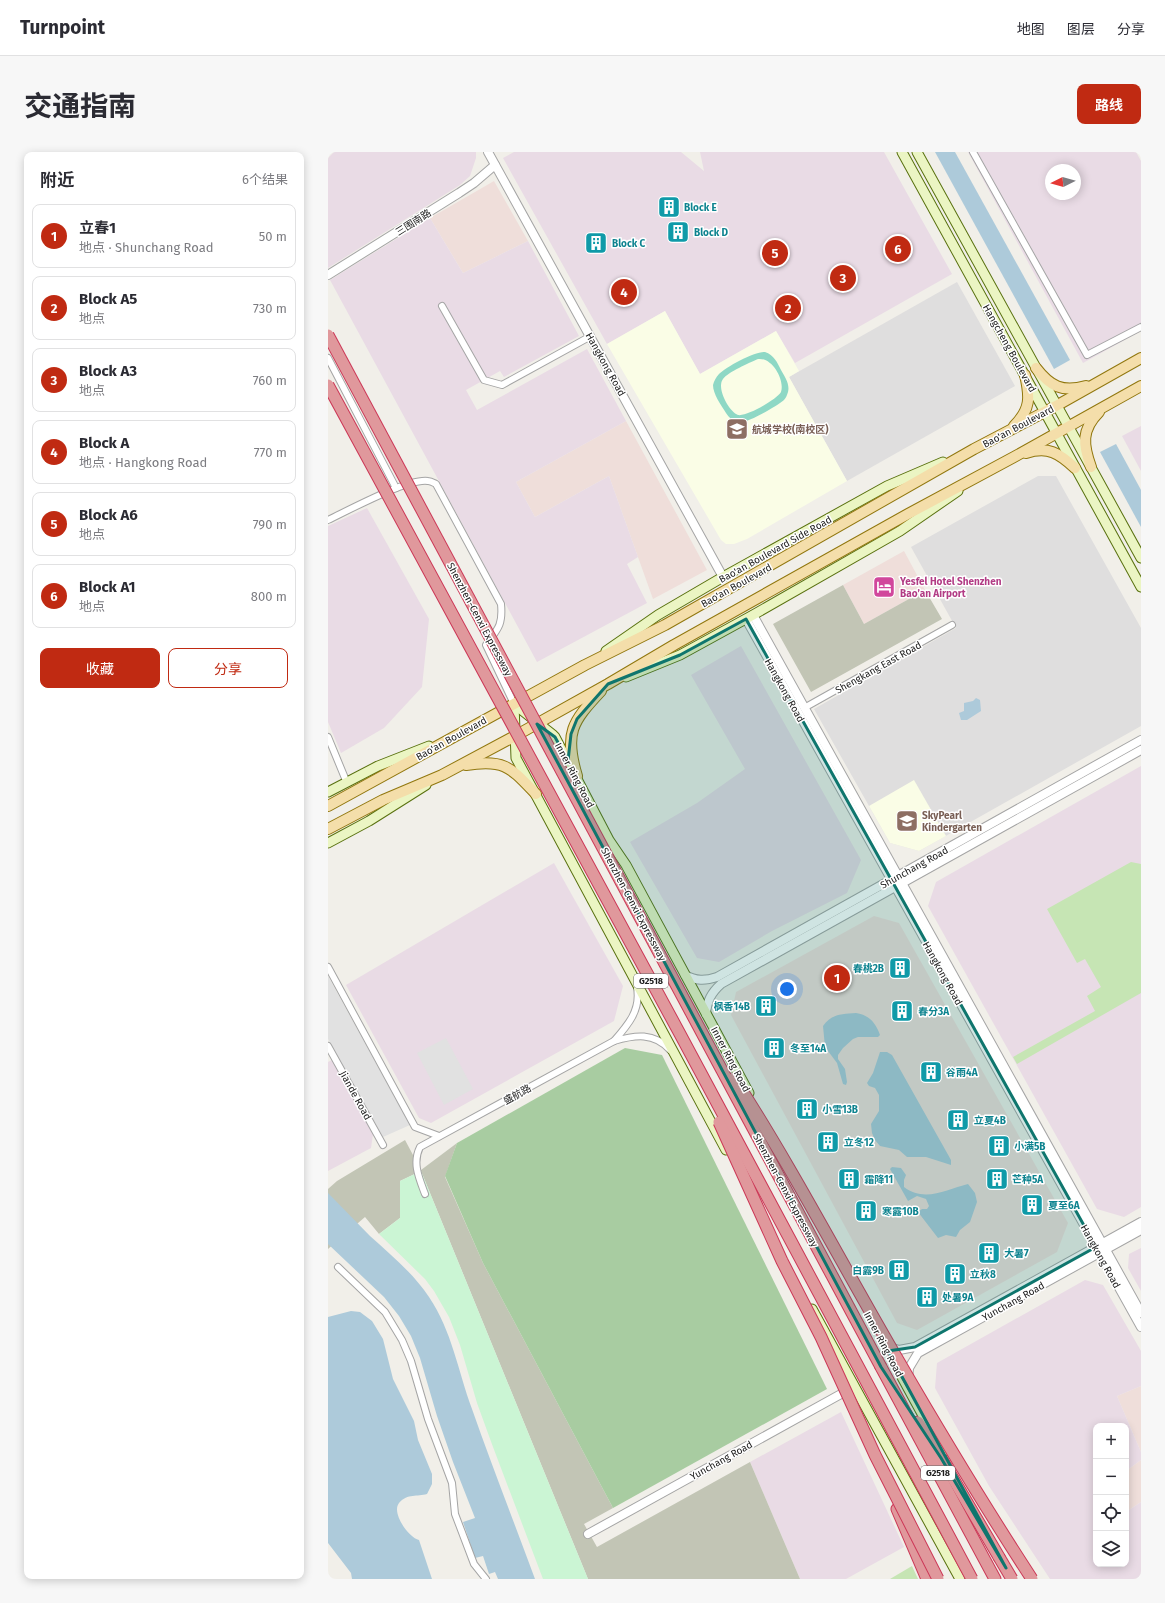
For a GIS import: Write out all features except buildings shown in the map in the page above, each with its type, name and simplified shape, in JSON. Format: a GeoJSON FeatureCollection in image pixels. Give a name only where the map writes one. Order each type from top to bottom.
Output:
{"type":"FeatureCollection","features":[{"type":"Feature","properties":{"kind":"highway","name":"Shenzhen-Cenxi Expressway"},"geometry":{"type":"LineString","coordinates":[[328,335],[995,1579]]}},
{"type":"Feature","properties":{"kind":"highway","name":"Shenzhen-Cenxi Expressway"},"geometry":{"type":"LineString","coordinates":[[328,385],[680,1034],[972,1579]]}},
{"type":"Feature","properties":{"kind":"highway"},"geometry":{"type":"LineString","coordinates":[[691,1011],[763,1123],[897,1360],[988,1511],[1032,1579]]}},
{"type":"Feature","properties":{"kind":"highway"},"geometry":{"type":"LineString","coordinates":[[680,1034],[782,1260],[821,1337],[875,1455],[927,1579]]}},
{"type":"Feature","properties":{"kind":"highway"},"geometry":{"type":"LineString","coordinates":[[881,1367],[941,1458],[1012,1579]]}},
{"type":"Feature","properties":{"kind":"highway"},"geometry":{"type":"LineString","coordinates":[[875,1455],[938,1579]]}},
{"type":"Feature","properties":{"kind":"main road","name":"Hangcheng Boulevard"},"geometry":{"type":"LineString","coordinates":[[902,152],[1141,587]]}},
{"type":"Feature","properties":{"kind":"main road","name":"Hangcheng Boulevard"},"geometry":{"type":"LineString","coordinates":[[917,152],[1141,558]]}},
{"type":"Feature","properties":{"kind":"main road"},"geometry":{"type":"LineString","coordinates":[[1137,360],[1141,354]]}},
{"type":"Feature","properties":{"kind":"main road","name":"Bao'an Boulevard"},"geometry":{"type":"LineString","coordinates":[[328,806],[585,665],[665,626],[974,449],[1056,406],[1137,360]]}},
{"type":"Feature","properties":{"kind":"main road"},"geometry":{"type":"LineString","coordinates":[[1036,368],[1049,382],[1060,388],[1074,389],[1097,383]]}},
{"type":"Feature","properties":{"kind":"main road"},"geometry":{"type":"LineString","coordinates":[[1006,433],[1015,425],[1027,407],[1029,396],[1025,375]]}},
{"type":"Feature","properties":{"kind":"main road"},"geometry":{"type":"LineString","coordinates":[[328,829],[383,800],[442,775],[515,736],[674,645],[1141,386]]}},
{"type":"Feature","properties":{"kind":"main road"},"geometry":{"type":"LineString","coordinates":[[1091,467],[1085,448],[1086,433],[1090,423],[1098,413],[1109,404]]}},
{"type":"Feature","properties":{"kind":"main road","name":"Bao'an Boulevard Side Road"},"geometry":{"type":"LineString","coordinates":[[585,665],[658,615],[887,486],[974,449]]}},
{"type":"Feature","properties":{"kind":"main road"},"geometry":{"type":"LineString","coordinates":[[1014,457],[1035,451],[1050,451],[1058,454],[1076,468]]}},
{"type":"Feature","properties":{"kind":"main road"},"geometry":{"type":"LineString","coordinates":[[576,776],[570,743],[574,726],[582,712],[608,684],[680,655],[749,617],[900,532],[979,476]]}},
{"type":"Feature","properties":{"kind":"main road"},"geometry":{"type":"LineString","coordinates":[[514,704],[516,758],[676,1057],[960,1579]]}},
{"type":"Feature","properties":{"kind":"main road","name":"Inner Ring Road"},"geometry":{"type":"LineString","coordinates":[[514,704],[552,734],[576,776],[609,840],[626,865],[1012,1579]]}},
{"type":"Feature","properties":{"kind":"main road"},"geometry":{"type":"LineString","coordinates":[[328,792],[378,766],[447,740]]}},
{"type":"Feature","properties":{"kind":"main road"},"geometry":{"type":"LineString","coordinates":[[458,767],[489,763],[505,766],[513,771],[536,794]]}},
{"type":"Feature","properties":{"kind":"main road"},"geometry":{"type":"LineString","coordinates":[[328,843],[378,816],[442,775]]}},
{"type":"Feature","properties":{"kind":"street","name":"Hangkong Road"},"geometry":{"type":"LineString","coordinates":[[488,152],[591,336],[723,578]]}},
{"type":"Feature","properties":{"kind":"street"},"geometry":{"type":"LineString","coordinates":[[973,152],[1087,355],[1141,327]]}},
{"type":"Feature","properties":{"kind":"street","name":"三围南路"},"geometry":{"type":"LineString","coordinates":[[328,275],[459,194],[495,165]]}},
{"type":"Feature","properties":{"kind":"street"},"geometry":{"type":"LineString","coordinates":[[442,306],[484,380],[502,385],[591,336]]}},
{"type":"Feature","properties":{"kind":"street"},"geometry":{"type":"LineString","coordinates":[[328,358],[396,488]]}},
{"type":"Feature","properties":{"kind":"street"},"geometry":{"type":"LineString","coordinates":[[328,520],[396,488],[418,481],[429,480],[436,484],[501,604],[501,625],[486,645],[514,704]]}},
{"type":"Feature","properties":{"kind":"street","name":"Hangkong Road"},"geometry":{"type":"LineString","coordinates":[[749,617],[804,708],[896,882]]}},
{"type":"Feature","properties":{"kind":"street","name":"Hangkong Road"},"geometry":{"type":"LineString","coordinates":[[749,617],[1101,1249],[1141,1327]]}},
{"type":"Feature","properties":{"kind":"street","name":"Shengkang East Road"},"geometry":{"type":"LineString","coordinates":[[804,708],[952,625]]}},
{"type":"Feature","properties":{"kind":"street"},"geometry":{"type":"LineString","coordinates":[[328,737],[347,783]]}},
{"type":"Feature","properties":{"kind":"street","name":"Shunchang Road"},"geometry":{"type":"LineString","coordinates":[[706,1014],[710,996],[721,984],[1141,740]]}},
{"type":"Feature","properties":{"kind":"street","name":"Shunchang Road"},"geometry":{"type":"LineString","coordinates":[[685,975],[692,979],[701,980],[717,977],[1141,750]]}},
{"type":"Feature","properties":{"kind":"street"},"geometry":{"type":"LineString","coordinates":[[328,967],[416,1127],[439,1136]]}},
{"type":"Feature","properties":{"kind":"street"},"geometry":{"type":"LineString","coordinates":[[614,1041],[628,1025],[635,1012],[638,992],[634,979]]}},
{"type":"Feature","properties":{"kind":"street"},"geometry":{"type":"LineString","coordinates":[[614,1041],[632,1036],[642,1035],[652,1037],[661,1042],[676,1057]]}},
{"type":"Feature","properties":{"kind":"street","name":"盛航路"},"geometry":{"type":"LineString","coordinates":[[425,1194],[416,1164],[416,1154],[420,1146],[614,1041]]}},
{"type":"Feature","properties":{"kind":"street","name":"Jiande Road"},"geometry":{"type":"LineString","coordinates":[[328,1046],[384,1145]]}},
{"type":"Feature","properties":{"kind":"street","name":"Yunchang Road"},"geometry":{"type":"LineString","coordinates":[[909,1389],[909,1368],[918,1353],[1101,1249],[1141,1222]]}},
{"type":"Feature","properties":{"kind":"street","name":"Yunchang Road"},"geometry":{"type":"LineString","coordinates":[[884,1343],[899,1350],[915,1347],[1101,1249],[1141,1230]]}},
{"type":"Feature","properties":{"kind":"street","name":"Hangkong Road"},"geometry":{"type":"LineString","coordinates":[[1101,1249],[1141,1313]]}},
{"type":"Feature","properties":{"kind":"street"},"geometry":{"type":"LineString","coordinates":[[338,1267],[377,1304],[391,1321],[402,1340],[411,1361],[428,1419],[452,1483],[455,1514],[474,1564],[486,1579]]}},
{"type":"Feature","properties":{"kind":"street","name":"Yunchang Road"},"geometry":{"type":"LineString","coordinates":[[588,1534],[855,1387]]}},
{"type":"Feature","properties":{"kind":"highlighted area"},"geometry":{"type":"Polygon","coordinates":[[[746,619],[1096,1247],[915,1347],[888,1351],[1006,1568],[941,1458],[881,1367],[537,724],[555,737],[568,761],[571,734],[577,719],[608,684],[680,655],[746,619]]]}},
{"type":"Feature","properties":{"kind":"shaded area"},"geometry":{"type":"Polygon","coordinates":[[[334,152],[476,152],[476,158],[470,176],[460,185],[328,268],[328,158],[334,152]]]}},
{"type":"Feature","properties":{"kind":"shaded area"},"geometry":{"type":"Polygon","coordinates":[[[514,152],[681,152],[704,171],[700,152],[884,152],[952,274],[795,363],[776,331],[700,374],[665,311],[607,344],[503,158],[514,152]]]}},
{"type":"Feature","properties":{"kind":"shaded area"},"geometry":{"type":"Polygon","coordinates":[[[968,152],[1136,152],[1141,161],[1141,331],[1083,363],[968,152]]]}},
{"type":"Feature","properties":{"kind":"shaded area"},"geometry":{"type":"Polygon","coordinates":[[[494,181],[528,241],[463,273],[430,218],[494,181]]]}},
{"type":"Feature","properties":{"kind":"shaded area"},"geometry":{"type":"Polygon","coordinates":[[[430,218],[463,273],[528,241],[579,336],[504,377],[500,371],[466,390],[477,410],[587,349],[626,421],[516,482],[535,517],[609,476],[638,557],[627,564],[647,603],[537,662],[330,280],[430,218]]]}},
{"type":"Feature","properties":{"kind":"shaded area"},"geometry":{"type":"Polygon","coordinates":[[[957,282],[1015,386],[847,481],[789,377],[957,282]]]}},
{"type":"Feature","properties":{"kind":"shaded area","name":"航城学校(南校区)"},"geometry":{"type":"Polygon","coordinates":[[[665,311],[700,374],[776,331],[799,371],[789,377],[847,481],[747,539],[734,544],[726,544],[721,540],[607,344],[665,311]]]}},
{"type":"Feature","properties":{"kind":"shaded area"},"geometry":{"type":"Polygon","coordinates":[[[626,421],[707,570],[653,599],[609,476],[535,517],[516,482],[626,421]]]}},
{"type":"Feature","properties":{"kind":"shaded area"},"geometry":{"type":"Polygon","coordinates":[[[1141,426],[1141,471],[1122,436],[1141,426]]]}},
{"type":"Feature","properties":{"kind":"shaded area"},"geometry":{"type":"Polygon","coordinates":[[[1038,476],[1056,476],[1141,628],[1141,726],[919,851],[890,843],[814,709],[956,628],[911,547],[1038,476]]]}},
{"type":"Feature","properties":{"kind":"shaded area"},"geometry":{"type":"Polygon","coordinates":[[[367,508],[429,619],[422,687],[384,728],[341,753],[328,722],[328,526],[367,508]]]}},
{"type":"Feature","properties":{"kind":"shaded area","name":"Yesfel Hotel Shenzhen Bao’an Airport"},"geometry":{"type":"Polygon","coordinates":[[[904,551],[925,590],[864,624],[843,585],[904,551]]]}},
{"type":"Feature","properties":{"kind":"shaded area"},"geometry":{"type":"Polygon","coordinates":[[[843,585],[864,624],[925,590],[942,619],[811,692],[773,624],[843,585]]]}},
{"type":"Feature","properties":{"kind":"shaded area"},"geometry":{"type":"Polygon","coordinates":[[[741,646],[861,860],[847,893],[772,931],[719,962],[697,958],[630,842],[697,803],[745,769],[691,675],[741,646]]]}},
{"type":"Feature","properties":{"kind":"shaded area"},"geometry":{"type":"Polygon","coordinates":[[[1141,766],[1141,1207],[1124,1217],[1097,1209],[928,906],[936,882],[1141,766]]]}},
{"type":"Feature","properties":{"kind":"shaded area","name":"SkyPearl Kindergarten"},"geometry":{"type":"Polygon","coordinates":[[[914,780],[946,836],[919,851],[890,843],[869,806],[914,780]]]}},
{"type":"Feature","properties":{"kind":"shaded area"},"geometry":{"type":"Polygon","coordinates":[[[554,863],[623,986],[614,1021],[431,1123],[419,1118],[346,985],[554,863]]]}},
{"type":"Feature","properties":{"kind":"shaded area"},"geometry":{"type":"Polygon","coordinates":[[[874,916],[899,923],[1068,1223],[1057,1252],[917,1330],[897,1323],[731,1015],[736,992],[874,916]]]}},
{"type":"Feature","properties":{"kind":"shaded area"},"geometry":{"type":"Polygon","coordinates":[[[328,976],[410,1125],[383,1137],[328,1039],[328,976]]]}},
{"type":"Feature","properties":{"kind":"shaded area"},"geometry":{"type":"Polygon","coordinates":[[[446,1038],[473,1089],[444,1105],[417,1053],[446,1038]]]}},
{"type":"Feature","properties":{"kind":"shaded area"},"geometry":{"type":"Polygon","coordinates":[[[332,1060],[373,1134],[371,1148],[328,1171],[328,1062],[332,1060]]]}},
{"type":"Feature","properties":{"kind":"shaded area"},"geometry":{"type":"Polygon","coordinates":[[[405,1140],[421,1170],[457,1143],[445,1177],[483,1263],[613,1508],[584,1524],[597,1547],[750,1462],[800,1579],[588,1579],[421,1171],[400,1181],[400,1218],[379,1234],[365,1217],[328,1249],[328,1189],[337,1181],[405,1140]]]}},
{"type":"Feature","properties":{"kind":"shaded area"},"geometry":{"type":"Polygon","coordinates":[[[1141,1248],[1141,1291],[1128,1268],[1129,1254],[1141,1248]]]}},
{"type":"Feature","properties":{"kind":"shaded area"},"geometry":{"type":"Polygon","coordinates":[[[1085,1280],[1103,1285],[1141,1351],[1141,1386],[1117,1396],[1129,1423],[1093,1423],[1093,1567],[1129,1567],[1129,1510],[1141,1502],[1141,1579],[1050,1579],[989,1486],[935,1388],[937,1363],[1085,1280]]]}},
{"type":"Feature","properties":{"kind":"shaded area"},"geometry":{"type":"Polygon","coordinates":[[[1141,1386],[1141,1452],[1129,1423],[1117,1396],[1141,1386]]]}},
{"type":"Feature","properties":{"kind":"shaded area"},"geometry":{"type":"Polygon","coordinates":[[[841,1412],[904,1547],[846,1579],[800,1579],[750,1462],[841,1412]]]}},
{"type":"Feature","properties":{"kind":"shaded area"},"geometry":{"type":"Polygon","coordinates":[[[1129,1424],[1141,1452],[1141,1460],[1129,1469],[1129,1424]]]}},
{"type":"Feature","properties":{"kind":"shaded area"},"geometry":{"type":"Polygon","coordinates":[[[1141,1460],[1141,1502],[1129,1510],[1129,1495],[1129,1469],[1141,1460]]]}},
{"type":"Feature","properties":{"kind":"green space"},"geometry":{"type":"Polygon","coordinates":[[[760,352],[768,353],[777,362],[788,383],[786,397],[784,400],[762,414],[744,422],[736,421],[729,417],[714,392],[714,382],[719,374],[728,367],[760,352]],[[758,359],[729,373],[721,383],[722,394],[727,405],[734,413],[738,415],[748,413],[761,407],[774,399],[781,392],[781,382],[776,370],[772,365],[763,359],[758,359]]]}},
{"type":"Feature","properties":{"kind":"green space"},"geometry":{"type":"Polygon","coordinates":[[[1131,862],[1141,864],[1141,993],[1017,1064],[1013,1057],[1095,1011],[1087,996],[1101,987],[1085,959],[1077,963],[1047,909],[1131,862]]]}},
{"type":"Feature","properties":{"kind":"green space"},"geometry":{"type":"Polygon","coordinates":[[[625,1048],[662,1055],[827,1389],[613,1508],[483,1263],[445,1176],[457,1143],[625,1048]]]}},
{"type":"Feature","properties":{"kind":"green space"},"geometry":{"type":"Polygon","coordinates":[[[421,1171],[588,1579],[543,1579],[477,1403],[460,1345],[449,1317],[434,1291],[425,1279],[379,1234],[400,1218],[400,1181],[421,1171]]]}},
{"type":"Feature","properties":{"kind":"green space"},"geometry":{"type":"Polygon","coordinates":[[[912,1566],[918,1579],[890,1579],[912,1566]]]}},
{"type":"Feature","properties":{"kind":"water"},"geometry":{"type":"Polygon","coordinates":[[[935,152],[955,152],[1070,360],[1054,369],[935,152]]]}},
{"type":"Feature","properties":{"kind":"water"},"geometry":{"type":"Polygon","coordinates":[[[1116,444],[1141,490],[1141,527],[1100,452],[1116,444]]]}},
{"type":"Feature","properties":{"kind":"water"},"geometry":{"type":"Polygon","coordinates":[[[976,698],[980,700],[981,711],[967,720],[961,720],[959,713],[964,711],[964,703],[973,701],[976,698]]]}},
{"type":"Feature","properties":{"kind":"water"},"geometry":{"type":"Polygon","coordinates":[[[842,1014],[861,1014],[871,1020],[880,1035],[878,1037],[858,1037],[853,1039],[838,1055],[838,1059],[845,1069],[846,1085],[843,1084],[837,1063],[825,1047],[823,1026],[833,1017],[842,1014]]]}},
{"type":"Feature","properties":{"kind":"water"},"geometry":{"type":"Polygon","coordinates":[[[880,1052],[887,1052],[892,1055],[951,1160],[951,1165],[926,1157],[907,1157],[899,1150],[880,1146],[875,1140],[872,1133],[871,1124],[879,1111],[879,1095],[875,1088],[869,1086],[867,1083],[873,1073],[880,1052]]]}},
{"type":"Feature","properties":{"kind":"water"},"geometry":{"type":"Polygon","coordinates":[[[892,1167],[901,1168],[906,1175],[904,1187],[912,1192],[920,1194],[936,1193],[968,1184],[975,1193],[977,1202],[970,1222],[960,1230],[956,1237],[946,1235],[938,1238],[918,1212],[922,1209],[927,1209],[929,1206],[926,1199],[917,1196],[908,1201],[890,1169],[892,1167]]]}},
{"type":"Feature","properties":{"kind":"water"},"geometry":{"type":"Polygon","coordinates":[[[328,1193],[370,1236],[409,1272],[423,1288],[437,1310],[449,1337],[467,1395],[535,1579],[498,1579],[495,1572],[489,1574],[483,1556],[475,1558],[463,1522],[475,1518],[437,1416],[420,1358],[411,1336],[399,1316],[384,1297],[328,1244],[328,1193]]]}},
{"type":"Feature","properties":{"kind":"water"},"geometry":{"type":"Polygon","coordinates":[[[351,1311],[360,1312],[372,1321],[383,1339],[393,1379],[414,1421],[418,1440],[432,1474],[432,1484],[427,1494],[413,1496],[402,1500],[397,1507],[397,1513],[406,1530],[419,1540],[432,1579],[352,1579],[351,1573],[328,1543],[328,1317],[351,1311]]]}},
{"type":"Feature","properties":{"kind":"place","name":"Block E"},"geometry":{"type":"Point","coordinates":[669,207]}},
{"type":"Feature","properties":{"kind":"place","name":"Block D"},"geometry":{"type":"Point","coordinates":[678,232]}},
{"type":"Feature","properties":{"kind":"place","name":"Block C"},"geometry":{"type":"Point","coordinates":[596,243]}},
{"type":"Feature","properties":{"kind":"place","name":"Block A1"},"geometry":{"type":"Point","coordinates":[898,249]}},
{"type":"Feature","properties":{"kind":"place","name":"Block A6"},"geometry":{"type":"Point","coordinates":[775,253]}},
{"type":"Feature","properties":{"kind":"place","name":"Block A3"},"geometry":{"type":"Point","coordinates":[843,278]}},
{"type":"Feature","properties":{"kind":"place","name":"Block A"},"geometry":{"type":"Point","coordinates":[624,292]}},
{"type":"Feature","properties":{"kind":"place","name":"Block A5"},"geometry":{"type":"Point","coordinates":[788,308]}},
{"type":"Feature","properties":{"kind":"place","name":"航城学校(南校区)"},"geometry":{"type":"Point","coordinates":[737,429]}},
{"type":"Feature","properties":{"kind":"place","name":"Yesfel Hotel Shenzhen Bao’an Airport"},"geometry":{"type":"Point","coordinates":[884,587]}},
{"type":"Feature","properties":{"kind":"place","name":"SkyPearl Kindergarten"},"geometry":{"type":"Point","coordinates":[907,821]}},
{"type":"Feature","properties":{"kind":"place","name":"春桃2B"},"geometry":{"type":"Point","coordinates":[900,968]}},
{"type":"Feature","properties":{"kind":"place","name":"立春1"},"geometry":{"type":"Point","coordinates":[837,978]}},
{"type":"Feature","properties":{"kind":"place","name":"枫香14B"},"geometry":{"type":"Point","coordinates":[766,1006]}},
{"type":"Feature","properties":{"kind":"place","name":"春分3A"},"geometry":{"type":"Point","coordinates":[902,1011]}},
{"type":"Feature","properties":{"kind":"place","name":"冬至14A"},"geometry":{"type":"Point","coordinates":[774,1048]}},
{"type":"Feature","properties":{"kind":"place","name":"谷雨4A"},"geometry":{"type":"Point","coordinates":[931,1072]}},
{"type":"Feature","properties":{"kind":"place","name":"小雪13B"},"geometry":{"type":"Point","coordinates":[807,1109]}},
{"type":"Feature","properties":{"kind":"place","name":"立夏4B"},"geometry":{"type":"Point","coordinates":[958,1120]}},
{"type":"Feature","properties":{"kind":"place","name":"立冬12"},"geometry":{"type":"Point","coordinates":[828,1142]}},
{"type":"Feature","properties":{"kind":"place","name":"小满5B"},"geometry":{"type":"Point","coordinates":[999,1146]}},
{"type":"Feature","properties":{"kind":"place","name":"霜降11"},"geometry":{"type":"Point","coordinates":[849,1179]}},
{"type":"Feature","properties":{"kind":"place","name":"芒种5A"},"geometry":{"type":"Point","coordinates":[997,1179]}},
{"type":"Feature","properties":{"kind":"place","name":"夏至6A"},"geometry":{"type":"Point","coordinates":[1032,1205]}},
{"type":"Feature","properties":{"kind":"place","name":"寒露10B"},"geometry":{"type":"Point","coordinates":[866,1211]}},
{"type":"Feature","properties":{"kind":"place","name":"大暑7"},"geometry":{"type":"Point","coordinates":[989,1253]}},
{"type":"Feature","properties":{"kind":"place","name":"白露9B"},"geometry":{"type":"Point","coordinates":[899,1270]}},
{"type":"Feature","properties":{"kind":"place","name":"立秋8"},"geometry":{"type":"Point","coordinates":[955,1274]}},
{"type":"Feature","properties":{"kind":"place","name":"处暑9A"},"geometry":{"type":"Point","coordinates":[927,1297]}}]}
